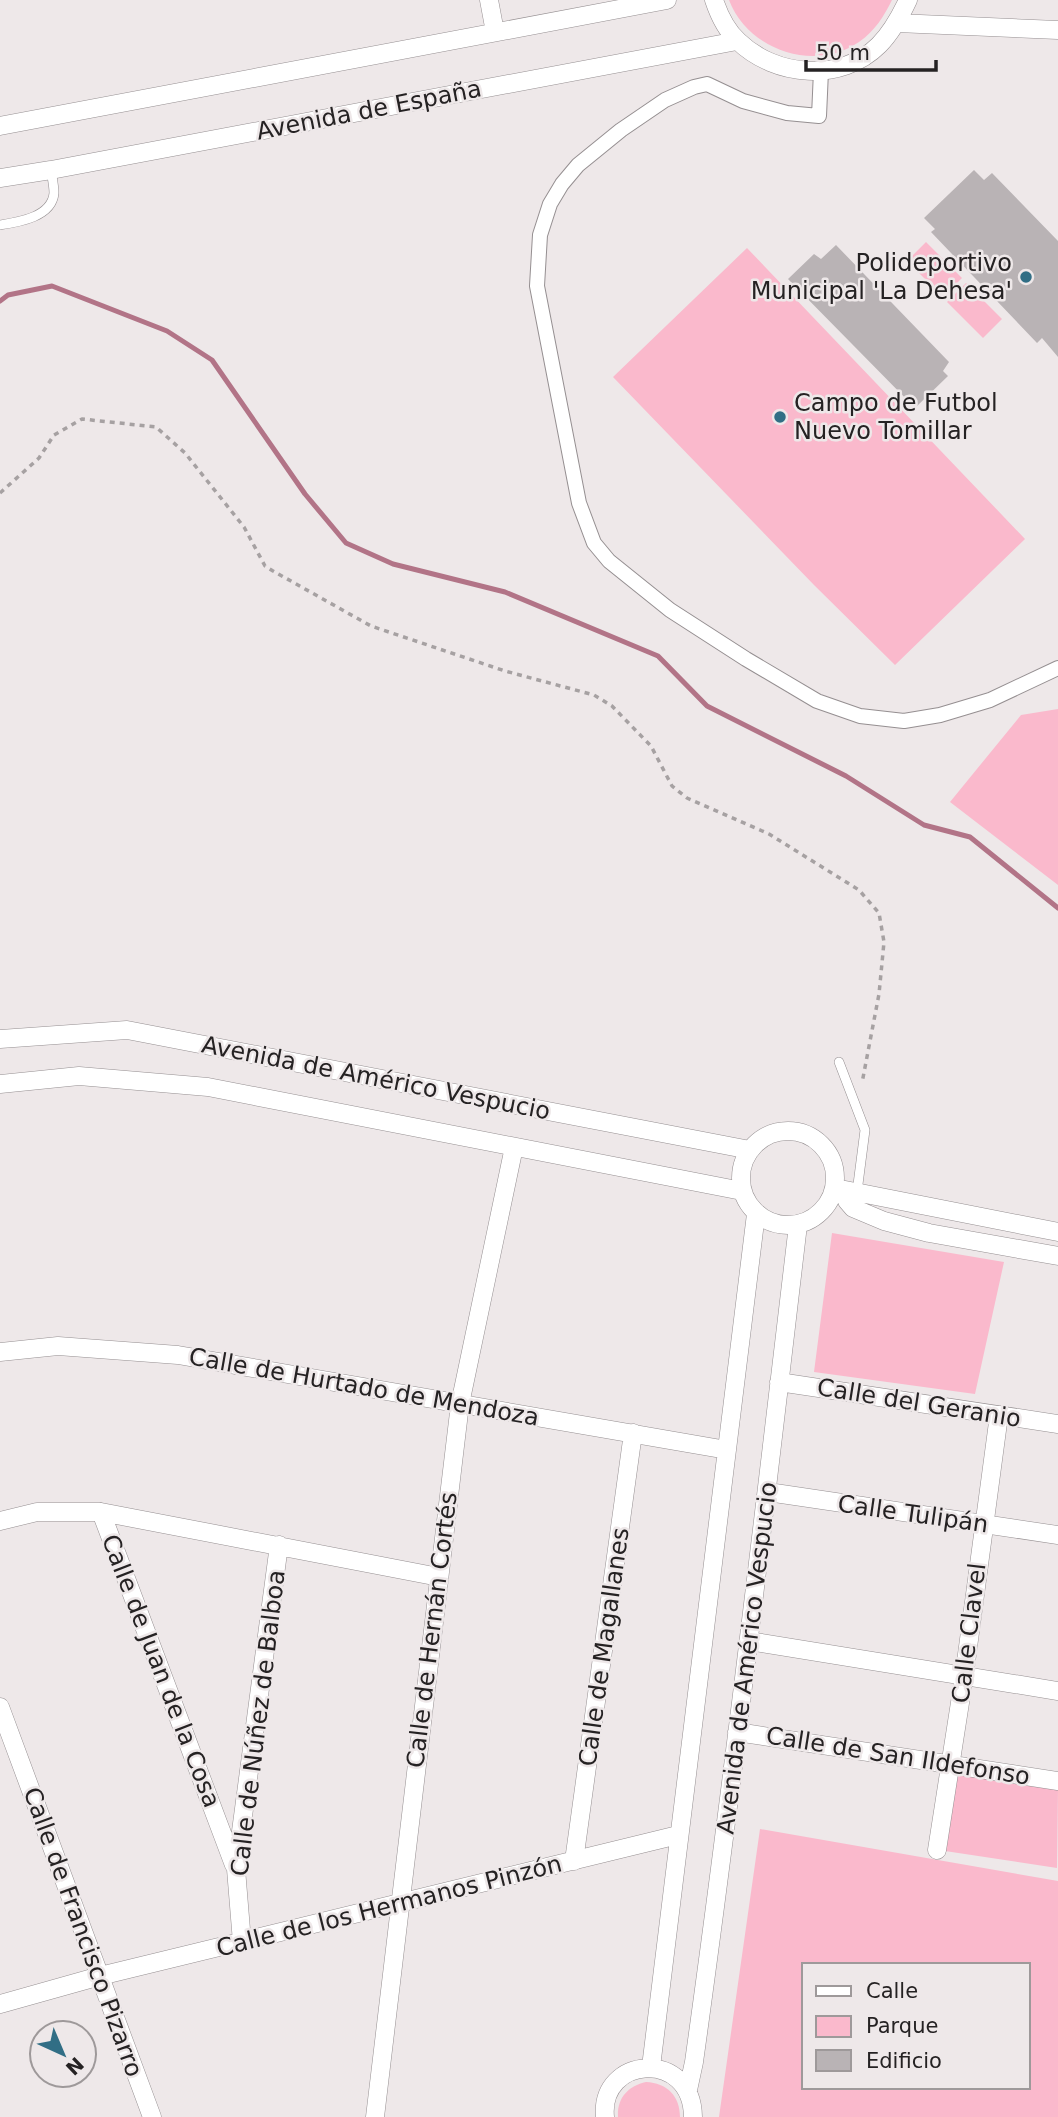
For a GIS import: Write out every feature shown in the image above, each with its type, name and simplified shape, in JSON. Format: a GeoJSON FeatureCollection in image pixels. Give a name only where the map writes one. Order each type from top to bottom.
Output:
{"type":"FeatureCollection","features":[{"type":"Feature","properties":{"kind":"street"},"geometry":{"type":"LineString","coordinates":[[489,0],[495,32]]}},
{"type":"Feature","properties":{"kind":"street"},"geometry":{"type":"LineString","coordinates":[[0,126],[667,0]]}},
{"type":"Feature","properties":{"kind":"street"},"geometry":{"type":"LineString","coordinates":[[714,0],[720,18],[737,41],[762,59],[790,70],[821,71],[851,63],[878,47],[897,23],[908,0]]}},
{"type":"Feature","properties":{"kind":"street"},"geometry":{"type":"LineString","coordinates":[[897,23],[1058,30]]}},
{"type":"Feature","properties":{"kind":"street","name":"Avenida de España"},"geometry":{"type":"LineString","coordinates":[[0,178],[737,41]]}},
{"type":"Feature","properties":{"kind":"street"},"geometry":{"type":"LineString","coordinates":[[821,71],[819,116],[787,113],[754,104],[706,85],[694,86],[665,100],[621,130],[578,165],[550,204],[540,234],[537,286],[579,503],[590,533],[594,543],[609,561],[670,610],[817,701],[860,716],[904,720],[940,715],[990,699],[1058,668]]}},
{"type":"Feature","properties":{"kind":"street","name":"Avenida de Américo Vespucio"},"geometry":{"type":"LineString","coordinates":[[0,1039],[127,1030],[750,1150]]}},
{"type":"Feature","properties":{"kind":"street","name":"Avenida de Américo Vespucio"},"geometry":{"type":"LineString","coordinates":[[0,1084],[79,1076],[208,1087],[742,1191]]}},
{"type":"Feature","properties":{"kind":"street"},"geometry":{"type":"LineString","coordinates":[[1058,1232],[846,1190],[811,1220],[798,1225],[776,1225],[756,1214],[747,1203],[740,1177],[750,1150],[760,1140],[773,1133],[801,1132],[814,1138],[828,1154],[846,1190],[847,1201],[853,1208],[884,1221],[929,1233],[1058,1256]]}},
{"type":"Feature","properties":{"kind":"street","name":"Calle de Hernán Cortés"},"geometry":{"type":"LineString","coordinates":[[375,2117],[460,1404],[514,1147]]}},
{"type":"Feature","properties":{"kind":"street","name":"Avenida de Américo Vespucio"},"geometry":{"type":"LineString","coordinates":[[651,2067],[756,1214]]}},
{"type":"Feature","properties":{"kind":"street","name":"Avenida de Américo Vespucio"},"geometry":{"type":"LineString","coordinates":[[688,2090],[713,1925],[768,1492],[798,1225]]}},
{"type":"Feature","properties":{"kind":"street","name":"Calle de Hurtado de Mendoza"},"geometry":{"type":"LineString","coordinates":[[0,1352],[58,1346],[178,1355],[727,1450]]}},
{"type":"Feature","properties":{"kind":"street","name":"Calle del Geranio"},"geometry":{"type":"LineString","coordinates":[[779,1382],[1058,1424]]}},
{"type":"Feature","properties":{"kind":"street","name":"Calle Clavel"},"geometry":{"type":"LineString","coordinates":[[937,1850],[964,1677],[999,1415]]}},
{"type":"Feature","properties":{"kind":"street","name":"Calle de Magallanes"},"geometry":{"type":"LineString","coordinates":[[574,1861],[633,1433]]}},
{"type":"Feature","properties":{"kind":"street","name":"Calle Tulipán"},"geometry":{"type":"LineString","coordinates":[[768,1492],[1058,1535]]}},
{"type":"Feature","properties":{"kind":"street"},"geometry":{"type":"LineString","coordinates":[[0,1521],[37,1512],[101,1512],[439,1577]]}},
{"type":"Feature","properties":{"kind":"street","name":"Calle de Juan de la Cosa"},"geometry":{"type":"LineString","coordinates":[[101,1512],[236,1869]]}},
{"type":"Feature","properties":{"kind":"street","name":"Calle de Núñez de Balboa"},"geometry":{"type":"LineString","coordinates":[[242,1941],[236,1869],[279,1545]]}},
{"type":"Feature","properties":{"kind":"street"},"geometry":{"type":"LineString","coordinates":[[749,1641],[1058,1691]]}},
{"type":"Feature","properties":{"kind":"street","name":"Calle de Francisco Pizarro"},"geometry":{"type":"LineString","coordinates":[[0,1707],[152,2117]]}},
{"type":"Feature","properties":{"kind":"street","name":"Calle de San Ildefonso"},"geometry":{"type":"LineString","coordinates":[[737,1732],[1058,1781]]}},
{"type":"Feature","properties":{"kind":"street","name":"Calle de los Hermanos Pinzón"},"geometry":{"type":"LineString","coordinates":[[0,2004],[100,1976],[678,1835]]}},
{"type":"Feature","properties":{"kind":"street"},"geometry":{"type":"LineString","coordinates":[[599,2116],[613,2086],[623,2076],[636,2069],[651,2067],[666,2070],[679,2078],[688,2090],[693,2104],[693,2117]]}},
{"type":"Feature","properties":{"kind":"lane"},"geometry":{"type":"LineString","coordinates":[[0,226],[39,214],[48,206],[54,195],[51,170]]}},
{"type":"Feature","properties":{"kind":"lane"},"geometry":{"type":"LineString","coordinates":[[839,1062],[865,1130],[846,1190]]}},
{"type":"Feature","properties":{"kind":"path"},"geometry":{"type":"LineString","coordinates":[[0,494],[39,458],[54,436],[82,419],[156,426],[185,453],[244,527],[265,566],[371,626],[505,671],[594,695],[612,706],[651,746],[672,786],[687,798],[769,834],[859,890],[879,913],[884,942],[879,994],[857,1109]]}},
{"type":"Feature","properties":{"kind":"green space"},"geometry":{"type":"Polygon","coordinates":[[[729,0],[892,0],[878,23],[859,42],[822,56],[803,56],[784,51],[751,32],[738,17],[729,0]]]}},
{"type":"Feature","properties":{"kind":"green space"},"geometry":{"type":"Polygon","coordinates":[[[926,242],[962,278],[943,297],[907,261],[926,242]]]}},
{"type":"Feature","properties":{"kind":"green space","name":"Campo de Futbol Nuevo Tomillar"},"geometry":{"type":"Polygon","coordinates":[[[747,248],[1025,539],[895,665],[613,377],[747,248]]]}},
{"type":"Feature","properties":{"kind":"green space"},"geometry":{"type":"Polygon","coordinates":[[[966,283],[1002,319],[983,338],[947,302],[966,283]]]}},
{"type":"Feature","properties":{"kind":"green space"},"geometry":{"type":"Polygon","coordinates":[[[1058,709],[1058,885],[950,802],[1021,715],[1058,709]]]}},
{"type":"Feature","properties":{"kind":"green space"},"geometry":{"type":"Polygon","coordinates":[[[832,1233],[1004,1262],[975,1394],[814,1372],[832,1233]]]}},
{"type":"Feature","properties":{"kind":"green space"},"geometry":{"type":"Polygon","coordinates":[[[958,1772],[1058,1788],[1057,1868],[945,1851],[958,1772]]]}},
{"type":"Feature","properties":{"kind":"green space"},"geometry":{"type":"Polygon","coordinates":[[[760,1829],[1058,1881],[1058,2117],[719,2117],[760,1829]]]}},
{"type":"Feature","properties":{"kind":"green space"},"geometry":{"type":"Polygon","coordinates":[[[646,2082],[660,2085],[671,2092],[678,2103],[680,2117],[618,2117],[619,2104],[625,2094],[634,2086],[646,2082]]]}},
{"type":"Feature","properties":{"kind":"building"},"geometry":{"type":"Polygon","coordinates":[[[974,170],[984,180],[992,173],[1058,241],[1058,357],[1042,338],[1037,343],[931,232],[935,229],[924,218],[974,170]]]}},
{"type":"Feature","properties":{"kind":"building"},"geometry":{"type":"Polygon","coordinates":[[[836,245],[949,362],[943,371],[948,376],[915,408],[788,279],[814,254],[821,259],[836,245]]]}},
{"type":"Feature","properties":{"kind":"waterway"},"geometry":{"type":"LineString","coordinates":[[0,301],[8,295],[52,286],[167,331],[212,360],[305,494],[346,543],[393,564],[505,592],[658,656],[707,706],[846,776],[924,825],[970,837],[1058,908]]}},
{"type":"Feature","properties":{"kind":"place","name":"Polideportivo Municipal 'La Dehesa'"},"geometry":{"type":"Point","coordinates":[1026,277]}},
{"type":"Feature","properties":{"kind":"place","name":"Campo de Futbol Nuevo Tomillar"},"geometry":{"type":"Point","coordinates":[780,417]}}]}
